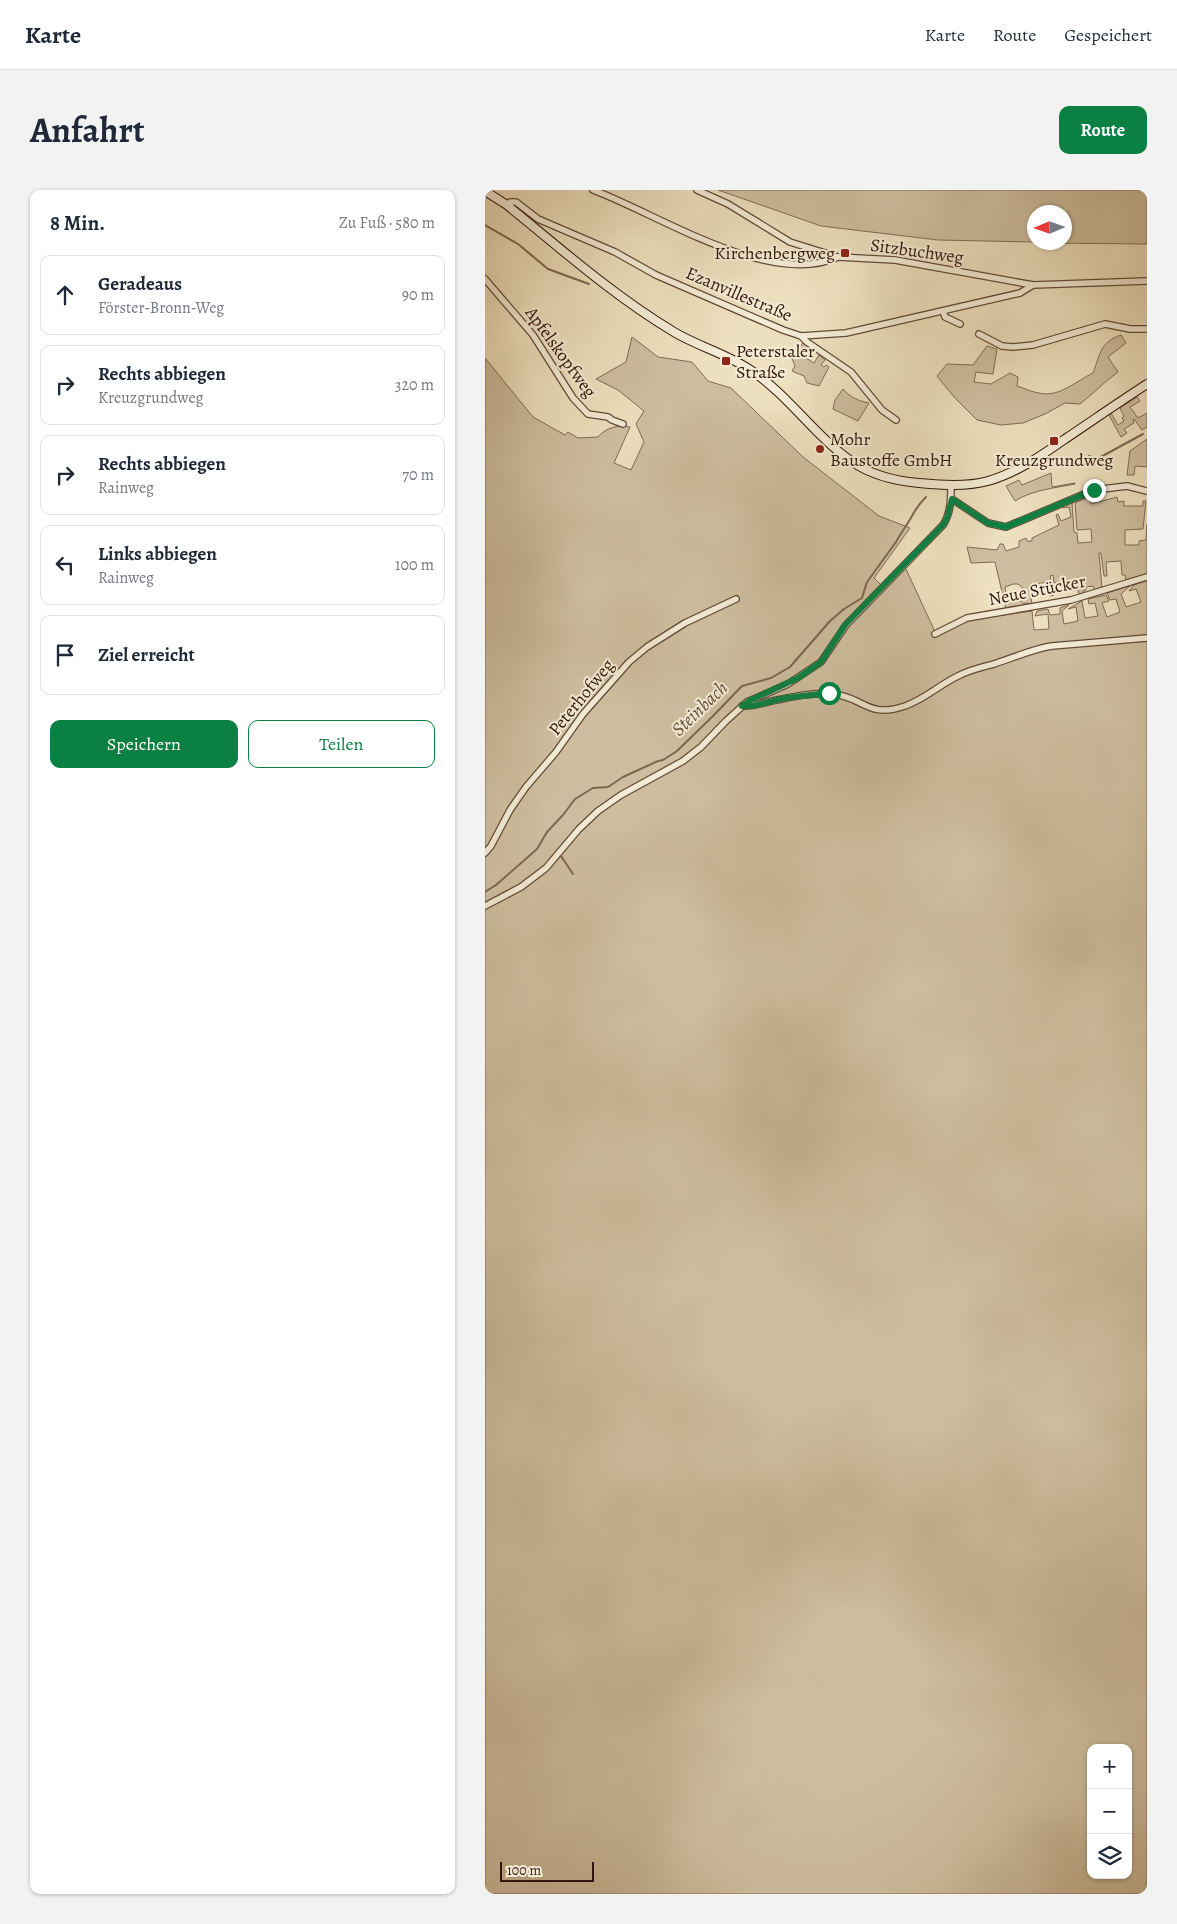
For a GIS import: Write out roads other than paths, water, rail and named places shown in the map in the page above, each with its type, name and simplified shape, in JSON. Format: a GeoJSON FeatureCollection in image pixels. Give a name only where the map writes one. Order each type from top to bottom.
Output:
{"type":"FeatureCollection","features":[{"type":"Feature","properties":{"kind":"main road"},"geometry":{"type":"LineString","coordinates":[[485,191],[507,205],[628,302],[675,333],[724,354],[753,371],[779,393],[828,442],[848,459],[861,468],[877,474],[900,480],[951,484],[983,482],[1014,470],[1050,449],[1147,384]]}},
{"type":"Feature","properties":{"kind":"street"},"geometry":{"type":"LineString","coordinates":[[593,190],[617,199],[700,238],[754,257],[789,264],[822,262],[838,257]]}},
{"type":"Feature","properties":{"kind":"street","name":"Sitzbuchweg"},"geometry":{"type":"LineString","coordinates":[[697,190],[723,202],[790,242],[838,257],[895,260],[1033,285],[1147,281]]}},
{"type":"Feature","properties":{"kind":"street","name":"Ezanvillestraße"},"geometry":{"type":"LineString","coordinates":[[507,205],[510,202],[515,202],[538,219],[615,252],[656,275],[801,336],[847,333],[1020,293],[1033,285]]}},
{"type":"Feature","properties":{"kind":"street","name":"Apfelskopfweg"},"geometry":{"type":"LineString","coordinates":[[485,279],[533,335],[578,404],[587,414],[608,417],[623,424]]}},
{"type":"Feature","properties":{"kind":"street"},"geometry":{"type":"LineString","coordinates":[[943,311],[945,317],[960,324]]}},
{"type":"Feature","properties":{"kind":"street"},"geometry":{"type":"LineString","coordinates":[[979,334],[1002,346],[1013,347],[1033,344],[1105,324],[1130,329],[1147,329]]}},
{"type":"Feature","properties":{"kind":"street"},"geometry":{"type":"LineString","coordinates":[[801,336],[851,372],[882,410],[896,420]]}},
{"type":"Feature","properties":{"kind":"street"},"geometry":{"type":"LineString","coordinates":[[485,906],[506,896],[537,876],[552,863],[579,829],[593,815],[617,798],[683,761],[701,747],[742,706],[798,678],[821,662],[845,625],[943,525],[952,499],[951,484]]}},
{"type":"Feature","properties":{"kind":"street"},"geometry":{"type":"LineString","coordinates":[[952,499],[988,523],[1006,527],[1094,490],[1127,486],[1147,491]]}},
{"type":"Feature","properties":{"kind":"street","name":"Neue Stücker"},"geometry":{"type":"LineString","coordinates":[[935,634],[967,618],[1079,598],[1147,577]]}},
{"type":"Feature","properties":{"kind":"street","name":"Peterhofweg"},"geometry":{"type":"LineString","coordinates":[[485,853],[526,787],[556,752],[592,704],[629,662],[647,647],[681,625],[736,599]]}},
{"type":"Feature","properties":{"kind":"street"},"geometry":{"type":"LineString","coordinates":[[742,706],[753,706],[785,698],[829,693],[843,696],[873,709],[886,710],[904,706],[918,700],[967,672],[1039,648],[1147,638]]}},
{"type":"Feature","properties":{"kind":"waterway"},"geometry":{"type":"LineString","coordinates":[[485,225],[518,244],[548,269],[589,284]]}},
{"type":"Feature","properties":{"kind":"waterway","name":"Steinbach"},"geometry":{"type":"LineString","coordinates":[[1089,456],[1097,459],[1143,434]]}},
{"type":"Feature","properties":{"kind":"waterway","name":"Steinbach"},"geometry":{"type":"LineString","coordinates":[[485,892],[496,885],[537,849],[547,832],[575,799],[593,788],[608,787],[623,777],[663,760],[677,751],[742,686],[771,678],[790,667],[830,621],[844,609],[862,598],[867,582],[926,497]]}},
{"type":"Feature","properties":{"kind":"waterway"},"geometry":{"type":"LineString","coordinates":[[561,856],[573,874]]}},
{"type":"Feature","properties":{"kind":"place","name":"Kirchenbergweg"},"geometry":{"type":"Point","coordinates":[845,253]}},
{"type":"Feature","properties":{"kind":"place","name":"Peterstaler Straße"},"geometry":{"type":"Point","coordinates":[726,361]}},
{"type":"Feature","properties":{"kind":"place","name":"Kreuzgrundweg"},"geometry":{"type":"Point","coordinates":[1054,441]}},
{"type":"Feature","properties":{"kind":"place","name":"Mohr Baustoffe GmbH"},"geometry":{"type":"Point","coordinates":[820,449]}}]}
